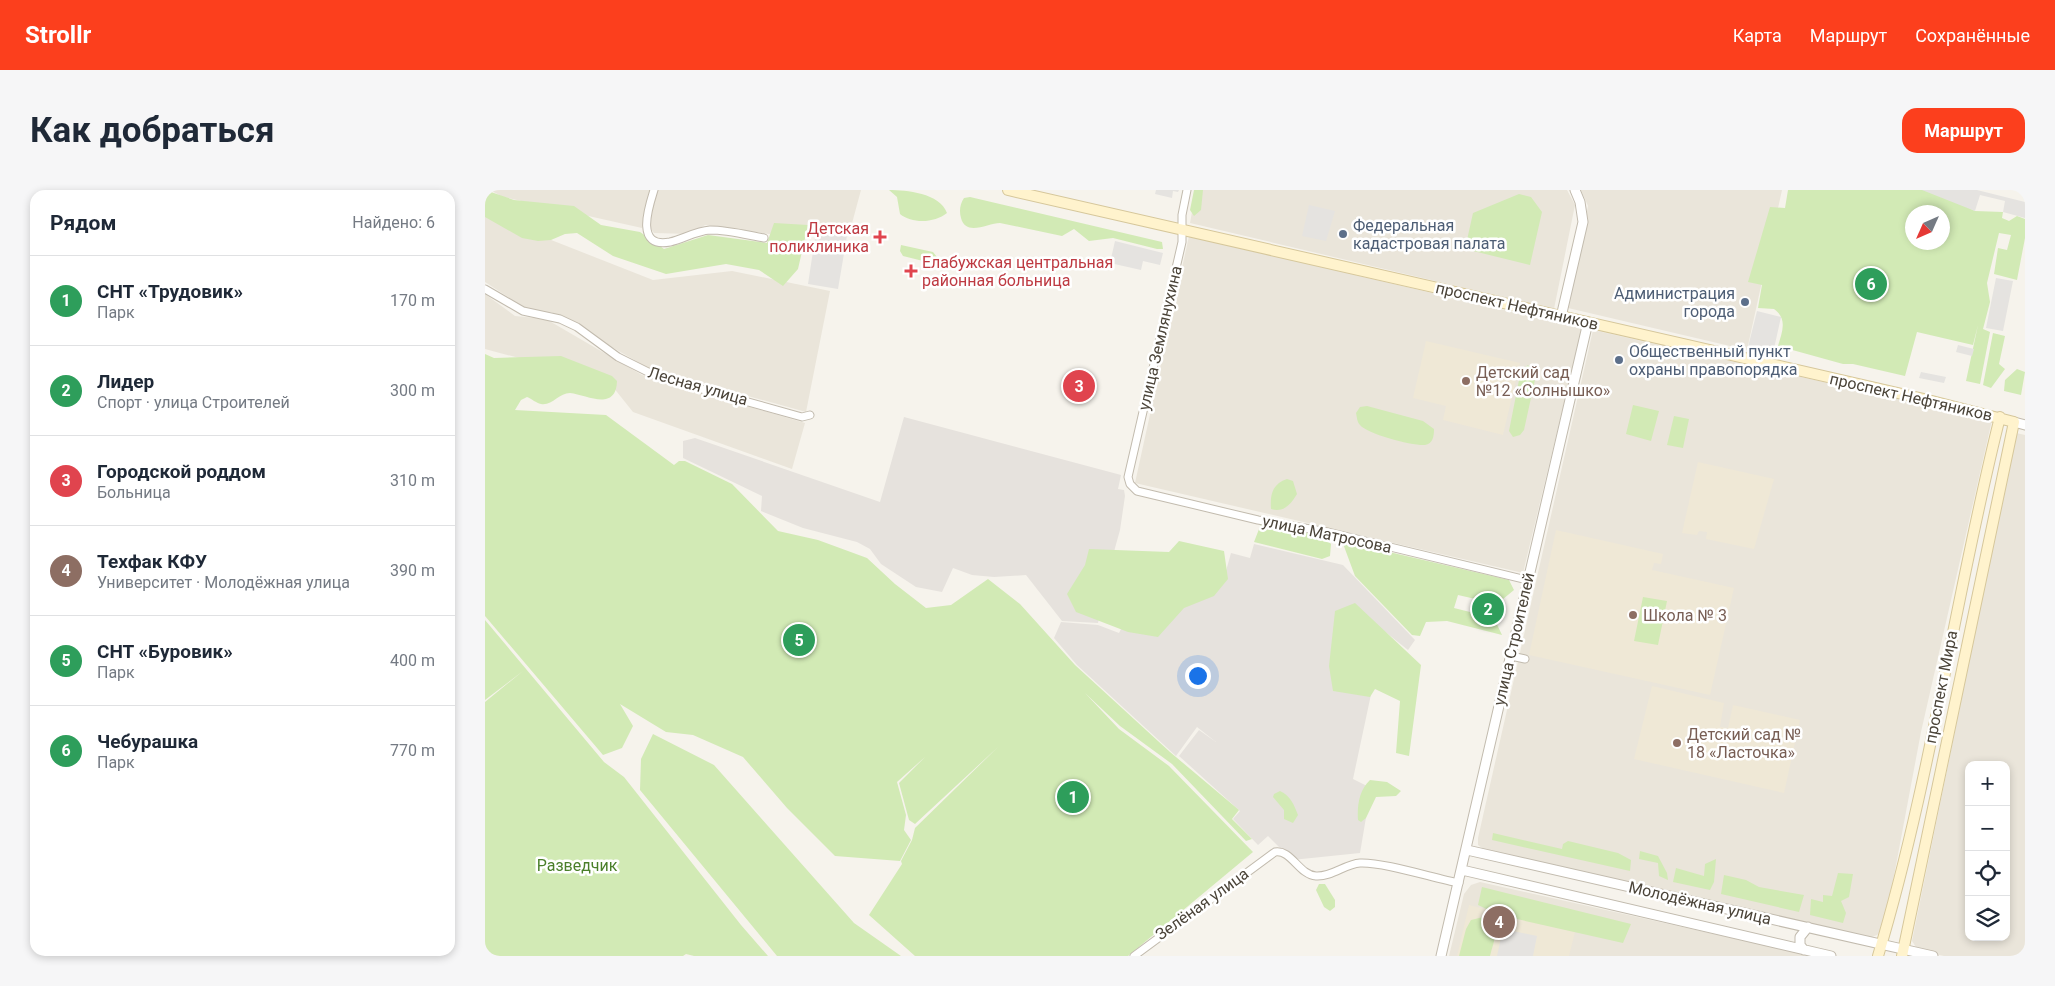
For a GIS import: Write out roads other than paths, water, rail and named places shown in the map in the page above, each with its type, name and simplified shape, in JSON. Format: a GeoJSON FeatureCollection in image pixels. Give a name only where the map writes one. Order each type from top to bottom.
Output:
{"type":"FeatureCollection","features":[{"type":"Feature","properties":{"kind":"main road","name":"проспект Нефтяников"},"geometry":{"type":"LineString","coordinates":[[1007,190],[1181,228],[2014,422]]}},
{"type":"Feature","properties":{"kind":"main road","name":"проспект Мира"},"geometry":{"type":"LineString","coordinates":[[1878,956],[1893,910],[1914,820],[1999,417]]}},
{"type":"Feature","properties":{"kind":"main road","name":"проспект Мира"},"geometry":{"type":"LineString","coordinates":[[1903,952],[2014,422]]}},
{"type":"Feature","properties":{"kind":"main road"},"geometry":{"type":"LineString","coordinates":[[1964,583],[1972,582],[1979,587]]}},
{"type":"Feature","properties":{"kind":"main road"},"geometry":{"type":"LineString","coordinates":[[1914,820],[1923,824],[1930,823]]}},
{"type":"Feature","properties":{"kind":"street"},"geometry":{"type":"LineString","coordinates":[[653,190],[645,226],[650,235],[659,241],[669,242],[712,230],[764,238]]}},
{"type":"Feature","properties":{"kind":"street","name":"улица Землянухина"},"geometry":{"type":"LineString","coordinates":[[1129,484],[1128,477],[1132,458],[1182,242],[1181,228],[1187,190]]}},
{"type":"Feature","properties":{"kind":"street"},"geometry":{"type":"LineString","coordinates":[[1561,317],[1583,222],[1580,202],[1575,190]]}},
{"type":"Feature","properties":{"kind":"street","name":"Лесная улица"},"geometry":{"type":"LineString","coordinates":[[485,288],[523,311],[560,319],[577,327],[618,356],[657,377],[802,416],[811,415]]}},
{"type":"Feature","properties":{"kind":"street","name":"улица Строителей"},"geometry":{"type":"LineString","coordinates":[[1441,956],[1588,322]]}},
{"type":"Feature","properties":{"kind":"street","name":"проспект Нефтяников"},"geometry":{"type":"LineString","coordinates":[[2014,422],[2025,424]]}},
{"type":"Feature","properties":{"kind":"street","name":"улица Матросова"},"geometry":{"type":"LineString","coordinates":[[1129,484],[1137,491],[1194,506],[1258,520],[1328,532],[1527,580]]}},
{"type":"Feature","properties":{"kind":"street"},"geometry":{"type":"LineString","coordinates":[[1511,656],[1525,659]]}},
{"type":"Feature","properties":{"kind":"street","name":"Молодёжная улица"},"geometry":{"type":"LineString","coordinates":[[1467,850],[1882,944],[1903,952],[1933,956]]}},
{"type":"Feature","properties":{"kind":"street","name":"Зелёная улица"},"geometry":{"type":"LineString","coordinates":[[1134,956],[1272,854],[1282,852],[1305,873],[1317,877],[1351,864],[1368,863],[1459,883]]}},
{"type":"Feature","properties":{"kind":"street","name":"Молодёжная улица"},"geometry":{"type":"LineString","coordinates":[[1462,870],[1831,956]]}},
{"type":"Feature","properties":{"kind":"street"},"geometry":{"type":"LineString","coordinates":[[1804,950],[1800,944],[1800,937],[1809,927]]}},
{"type":"Feature","properties":{"kind":"place","name":"Федеральная кадастровая палата"},"geometry":{"type":"Point","coordinates":[1343,234]}},
{"type":"Feature","properties":{"kind":"place","name":"Детская поликлиника"},"geometry":{"type":"Point","coordinates":[880,237]}},
{"type":"Feature","properties":{"kind":"place","name":"Елабужская центральная районная больница"},"geometry":{"type":"Point","coordinates":[911,271]}},
{"type":"Feature","properties":{"kind":"place","name":"Чебурашка"},"geometry":{"type":"Point","coordinates":[1871,284]}},
{"type":"Feature","properties":{"kind":"place","name":"Администрация города"},"geometry":{"type":"Point","coordinates":[1745,302]}},
{"type":"Feature","properties":{"kind":"place","name":"Общественный пункт охраны правопорядка"},"geometry":{"type":"Point","coordinates":[1619,360]}},
{"type":"Feature","properties":{"kind":"place","name":"Детский сад №12 «Солнышко»"},"geometry":{"type":"Point","coordinates":[1466,381]}},
{"type":"Feature","properties":{"kind":"place","name":"Городской роддом"},"geometry":{"type":"Point","coordinates":[1079,386]}},
{"type":"Feature","properties":{"kind":"place","name":"Лидер"},"geometry":{"type":"Point","coordinates":[1488,609]}},
{"type":"Feature","properties":{"kind":"place","name":"Школа № 3"},"geometry":{"type":"Point","coordinates":[1633,615]}},
{"type":"Feature","properties":{"kind":"place","name":"СНТ «Буровик»"},"geometry":{"type":"Point","coordinates":[799,640]}},
{"type":"Feature","properties":{"kind":"place","name":"Детский сад № 18 «Ласточка»"},"geometry":{"type":"Point","coordinates":[1677,743]}},
{"type":"Feature","properties":{"kind":"place","name":"СНТ «Трудовик»"},"geometry":{"type":"Point","coordinates":[1073,797]}},
{"type":"Feature","properties":{"kind":"place","name":"Техфак КФУ"},"geometry":{"type":"Point","coordinates":[1499,922]}},
{"type":"Feature","properties":{"kind":"park label","name":"Разведчик"},"geometry":{"type":"Point","coordinates":[577,865]}}]}
